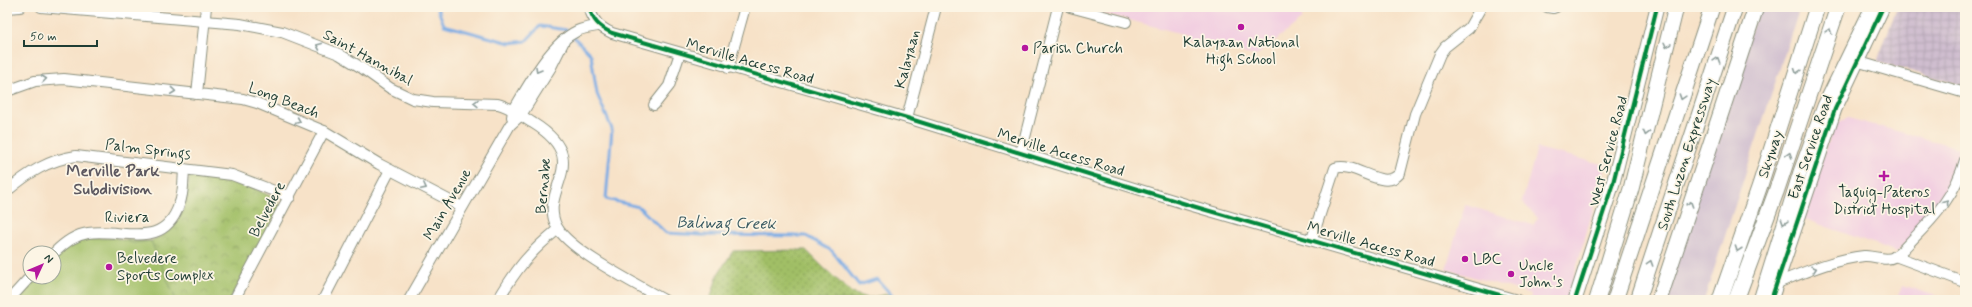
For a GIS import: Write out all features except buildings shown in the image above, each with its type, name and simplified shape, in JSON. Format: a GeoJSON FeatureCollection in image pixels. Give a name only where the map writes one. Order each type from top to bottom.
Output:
{"type":"FeatureCollection","features":[{"type":"Feature","properties":{"kind":"highway"},"geometry":{"type":"LineString","coordinates":[[1598,300],[1631,189],[1656,96],[1676,7]]}},
{"type":"Feature","properties":{"kind":"highway","name":"South Luzon Expressway"},"geometry":{"type":"LineString","coordinates":[[1615,300],[1712,7]]}},
{"type":"Feature","properties":{"kind":"highway","name":"South Luzon Expressway"},"geometry":{"type":"LineString","coordinates":[[1638,300],[1735,7]]}},
{"type":"Feature","properties":{"kind":"highway"},"geometry":{"type":"LineString","coordinates":[[1659,300],[1756,7]]}},
{"type":"Feature","properties":{"kind":"highway","name":"Skyway"},"geometry":{"type":"LineString","coordinates":[[1720,300],[1760,185],[1817,7]]}},
{"type":"Feature","properties":{"kind":"highway","name":"Skyway"},"geometry":{"type":"LineString","coordinates":[[1736,300],[1776,192],[1838,9]]}},
{"type":"Feature","properties":{"kind":"main road","name":"West Service Road"},"geometry":{"type":"LineString","coordinates":[[1575,300],[1613,183],[1657,7]]}},
{"type":"Feature","properties":{"kind":"main road","name":"East Service Road"},"geometry":{"type":"LineString","coordinates":[[1760,300],[1800,172],[1872,7]]}},
{"type":"Feature","properties":{"kind":"main road","name":"East Service Road"},"geometry":{"type":"LineString","coordinates":[[1771,300],[1829,108],[1856,62],[1883,7]]}},
{"type":"Feature","properties":{"kind":"street"},"geometry":{"type":"LineString","coordinates":[[7,8],[20,7]]}},
{"type":"Feature","properties":{"kind":"street","name":"Saint Hannibal"},"geometry":{"type":"LineString","coordinates":[[41,7],[240,24],[282,32],[339,54],[390,88],[413,99],[433,102],[498,104],[507,106],[517,113]]}},
{"type":"Feature","properties":{"kind":"street"},"geometry":{"type":"LineString","coordinates":[[197,94],[206,7]]}},
{"type":"Feature","properties":{"kind":"street"},"geometry":{"type":"LineString","coordinates":[[589,7],[598,26]]}},
{"type":"Feature","properties":{"kind":"street"},"geometry":{"type":"LineString","coordinates":[[728,68],[745,7]]}},
{"type":"Feature","properties":{"kind":"street","name":"Kalayaan"},"geometry":{"type":"LineString","coordinates":[[907,118],[936,7]]}},
{"type":"Feature","properties":{"kind":"street"},"geometry":{"type":"LineString","coordinates":[[1021,153],[1058,7]]}},
{"type":"Feature","properties":{"kind":"street"},"geometry":{"type":"LineString","coordinates":[[1070,7],[1126,22]]}},
{"type":"Feature","properties":{"kind":"street"},"geometry":{"type":"LineString","coordinates":[[1312,239],[1335,168],[1338,167],[1357,170],[1388,181],[1395,179],[1400,173],[1415,114],[1440,54],[1445,47],[1469,28],[1480,7]]}},
{"type":"Feature","properties":{"kind":"street"},"geometry":{"type":"LineString","coordinates":[[1547,7],[1556,7]]}},
{"type":"Feature","properties":{"kind":"street","name":"Main Avenue"},"geometry":{"type":"LineString","coordinates":[[409,300],[517,113],[543,61],[577,31],[598,26]]}},
{"type":"Feature","properties":{"kind":"street","name":"Merville Access Road"},"geometry":{"type":"LineString","coordinates":[[598,26],[612,33],[728,68],[907,118],[1189,205],[1312,239],[1517,300]]}},
{"type":"Feature","properties":{"kind":"street"},"geometry":{"type":"LineString","coordinates":[[654,105],[669,86],[680,53]]}},
{"type":"Feature","properties":{"kind":"street"},"geometry":{"type":"LineString","coordinates":[[1856,62],[1965,93]]}},
{"type":"Feature","properties":{"kind":"street","name":"Long Beach"},"geometry":{"type":"LineString","coordinates":[[7,91],[35,81],[49,78],[197,94],[257,103],[324,131],[390,170],[462,207]]}},
{"type":"Feature","properties":{"kind":"street","name":"Bernabe"},"geometry":{"type":"LineString","coordinates":[[517,113],[546,131],[558,144],[563,160],[552,209],[554,221],[558,229],[578,249],[664,300]]}},
{"type":"Feature","properties":{"kind":"street","name":"Belvedere"},"geometry":{"type":"LineString","coordinates":[[234,300],[324,131]]}},
{"type":"Feature","properties":{"kind":"street","name":"Palm Springs"},"geometry":{"type":"LineString","coordinates":[[7,191],[36,168],[61,158],[76,156],[232,175],[290,197]]}},
{"type":"Feature","properties":{"kind":"street"},"geometry":{"type":"LineString","coordinates":[[1895,256],[1926,226],[1947,201],[1961,175],[1965,160]]}},
{"type":"Feature","properties":{"kind":"street","name":"Riviera"},"geometry":{"type":"LineString","coordinates":[[62,247],[73,238],[86,233],[103,232],[146,236],[157,233],[174,216],[180,205],[184,169]]}},
{"type":"Feature","properties":{"kind":"street"},"geometry":{"type":"LineString","coordinates":[[323,300],[390,170]]}},
{"type":"Feature","properties":{"kind":"street"},"geometry":{"type":"LineString","coordinates":[[502,299],[514,272],[533,249],[558,229]]}},
{"type":"Feature","properties":{"kind":"street"},"geometry":{"type":"LineString","coordinates":[[1777,283],[1826,265],[1866,256],[1878,258],[1895,256],[1965,282]]}},
{"type":"Feature","properties":{"kind":"street"},"geometry":{"type":"LineString","coordinates":[[11,296],[22,285]]}},
{"type":"Feature","properties":{"kind":"shaded area","name":"Kalayaan National High School"},"geometry":{"type":"Polygon","coordinates":[[[1079,7],[1304,7],[1301,20],[1256,56],[1186,41],[1187,35],[1079,7]]]}},
{"type":"Feature","properties":{"kind":"shaded area"},"geometry":{"type":"Polygon","coordinates":[[[1759,7],[1800,7],[1704,300],[1662,300],[1759,7]]]}},
{"type":"Feature","properties":{"kind":"shaded area"},"geometry":{"type":"Polygon","coordinates":[[[1897,7],[1965,7],[1965,86],[1877,62],[1897,7]]]}},
{"type":"Feature","properties":{"kind":"shaded area","name":"Taguig-Pateros District Hospital"},"geometry":{"type":"Polygon","coordinates":[[[1848,118],[1960,148],[1943,203],[1897,252],[1802,218],[1834,124],[1848,118]]]}},
{"type":"Feature","properties":{"kind":"shaded area"},"geometry":{"type":"Polygon","coordinates":[[[1537,148],[1606,165],[1567,300],[1530,300],[1531,294],[1446,269],[1465,205],[1533,225],[1538,218],[1522,202],[1537,148]]]}},
{"type":"Feature","properties":{"kind":"shaded area"},"geometry":{"type":"Polygon","coordinates":[[[1903,285],[1948,300],[1897,300],[1903,285]]]}},
{"type":"Feature","properties":{"kind":"green space"},"geometry":{"type":"Polygon","coordinates":[[[190,174],[226,174],[276,199],[280,206],[230,300],[21,300],[31,285],[62,285],[62,253],[89,238],[151,241],[162,235],[173,226],[182,212],[190,174]]]}},
{"type":"Feature","properties":{"kind":"green space","name":"Belvedere Sports Complex"},"geometry":{"type":"Polygon","coordinates":[[[89,238],[117,238],[133,243],[151,241],[176,300],[21,300],[17,296],[28,285],[62,285],[62,251],[71,243],[89,238]]]}},
{"type":"Feature","properties":{"kind":"green space"},"geometry":{"type":"Polygon","coordinates":[[[806,250],[852,293],[867,298],[888,294],[905,300],[710,300],[718,274],[733,251],[806,250]]]}},
{"type":"Feature","properties":{"kind":"waterway","name":"Baliwag Creek"},"geometry":{"type":"LineString","coordinates":[[437,7],[444,25],[510,43],[526,41],[540,26],[567,30],[591,55],[597,94],[612,129],[606,199],[639,207],[666,233],[702,235],[806,236],[832,251],[859,285],[877,279],[896,300]]}},
{"type":"Feature","properties":{"kind":"waterway","name":"Baliwag Creek"},"geometry":{"type":"LineString","coordinates":[[920,300],[930,295],[942,300]]}},
{"type":"Feature","properties":{"kind":"cycle path"},"geometry":{"type":"LineString","coordinates":[[589,7],[592,16],[597,23],[612,33],[907,118],[1189,205],[1517,300]]}},
{"type":"Feature","properties":{"kind":"cycle path"},"geometry":{"type":"LineString","coordinates":[[1575,300],[1613,183],[1657,7]]}},
{"type":"Feature","properties":{"kind":"cycle path"},"geometry":{"type":"LineString","coordinates":[[1771,300],[1835,109],[1883,7]]}},
{"type":"Feature","properties":{"kind":"place","name":"Kalayaan National High School"},"geometry":{"type":"Point","coordinates":[1241,27]}},
{"type":"Feature","properties":{"kind":"place","name":"Parish Church"},"geometry":{"type":"Point","coordinates":[1025,48]}},
{"type":"Feature","properties":{"kind":"place","name":"Taguig-Pateros District Hospital"},"geometry":{"type":"Point","coordinates":[1884,176]}},
{"type":"Feature","properties":{"kind":"place","name":"LBC"},"geometry":{"type":"Point","coordinates":[1465,259]}},
{"type":"Feature","properties":{"kind":"place","name":"Belvedere Sports Complex"},"geometry":{"type":"Point","coordinates":[109,267]}},
{"type":"Feature","properties":{"kind":"place","name":"Uncle John's"},"geometry":{"type":"Point","coordinates":[1511,274]}},
{"type":"Feature","properties":{"kind":"district","name":"Merville Park Subdivision"},"geometry":{"type":"Point","coordinates":[113,179]}}]}
